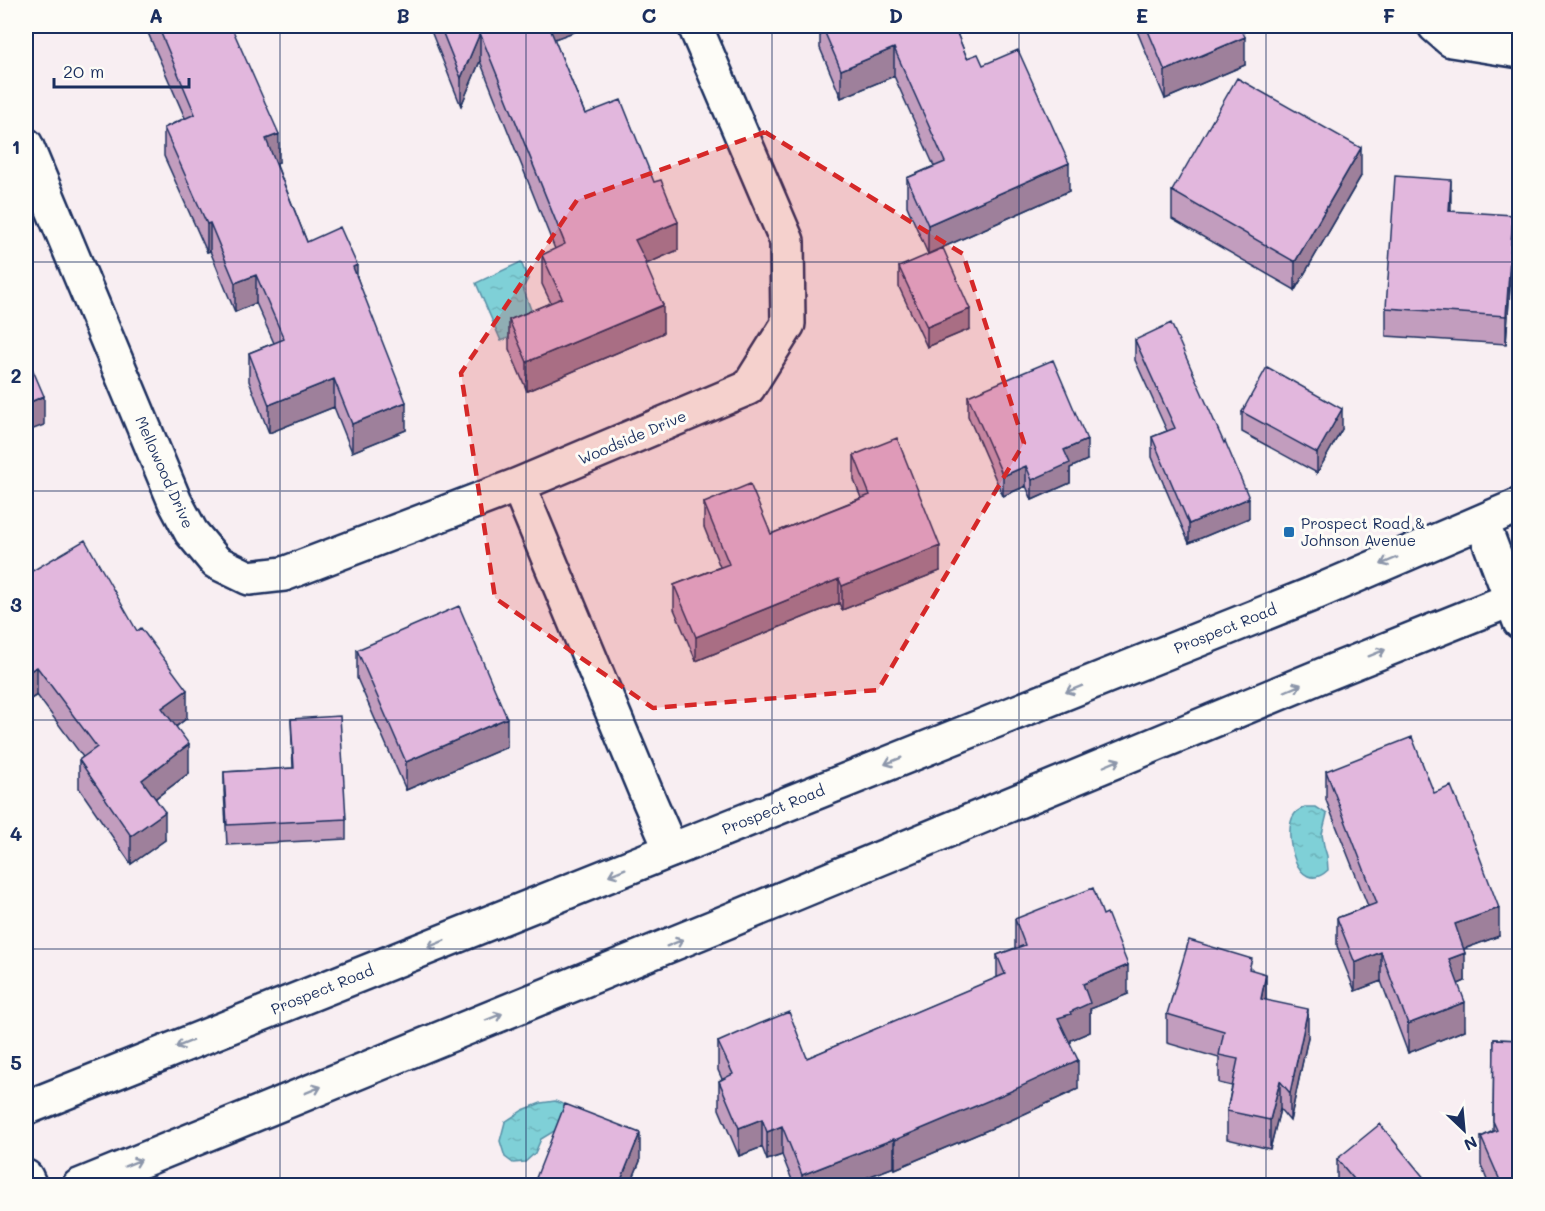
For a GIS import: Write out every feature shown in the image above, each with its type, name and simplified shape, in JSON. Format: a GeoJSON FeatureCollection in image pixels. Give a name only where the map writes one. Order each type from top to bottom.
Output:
{"type":"FeatureCollection","features":[{"type":"Feature","properties":{"kind":"main road","name":"Woodside Drive"},"geometry":{"type":"LineString","coordinates":[[518,485],[748,388],[788,324],[787,241],[695,26]]}},
{"type":"Feature","properties":{"kind":"main road"},"geometry":{"type":"LineString","coordinates":[[1435,26],[1451,40],[1520,51]]}},
{"type":"Feature","properties":{"kind":"main road","name":"Mellowood Drive"},"geometry":{"type":"LineString","coordinates":[[26,145],[176,502],[191,532],[216,562],[249,578],[284,574],[518,485]]}},
{"type":"Feature","properties":{"kind":"main road"},"geometry":{"type":"LineString","coordinates":[[518,485],[671,850]]}},
{"type":"Feature","properties":{"kind":"main road","name":"Prospect Road"},"geometry":{"type":"LineString","coordinates":[[26,1108],[1315,593],[1520,505]]}},
{"type":"Feature","properties":{"kind":"main road"},"geometry":{"type":"LineString","coordinates":[[79,1185],[725,923],[1333,671],[1516,606],[1482,522]]}},
{"type":"Feature","properties":{"kind":"main road"},"geometry":{"type":"LineString","coordinates":[[26,1177],[30,1185]]}},
{"type":"Feature","properties":{"kind":"highlighted area"},"geometry":{"type":"Polygon","coordinates":[[[765,132],[963,254],[1024,443],[878,690],[653,708],[495,598],[461,373],[577,200],[765,132]]]}},
{"type":"Feature","properties":{"kind":"water"},"geometry":{"type":"Polygon","coordinates":[[[521,262],[528,279],[523,288],[537,326],[501,341],[476,283],[521,262]]]}},
{"type":"Feature","properties":{"kind":"water"},"geometry":{"type":"Polygon","coordinates":[[[1305,807],[1316,807],[1327,814],[1322,834],[1328,870],[1317,877],[1308,876],[1300,870],[1291,848],[1291,823],[1295,814],[1305,807]]]}},
{"type":"Feature","properties":{"kind":"water"},"geometry":{"type":"Polygon","coordinates":[[[555,1101],[565,1105],[556,1130],[541,1139],[535,1153],[525,1162],[513,1163],[505,1157],[500,1141],[505,1122],[523,1110],[541,1103],[555,1101]]]}},
{"type":"Feature","properties":{"kind":"building"},"geometry":{"type":"Polygon","coordinates":[[[158,26],[231,26],[279,134],[266,139],[307,242],[340,227],[357,265],[353,267],[406,402],[352,424],[334,379],[269,405],[249,353],[284,339],[256,275],[235,283],[210,223],[207,224],[164,128],[195,114],[158,26]]]}},
{"type":"Feature","properties":{"kind":"building"},"geometry":{"type":"Polygon","coordinates":[[[440,26],[549,26],[585,114],[621,100],[654,182],[661,180],[678,222],[635,240],[663,305],[527,362],[509,320],[562,298],[542,255],[565,244],[480,33],[461,78],[440,26]]]}},
{"type":"Feature","properties":{"kind":"building"},"geometry":{"type":"Polygon","coordinates":[[[822,26],[954,26],[967,58],[978,54],[983,65],[1018,50],[1069,163],[928,225],[907,178],[945,162],[894,48],[841,70],[822,26]]]}},
{"type":"Feature","properties":{"kind":"building"},"geometry":{"type":"Polygon","coordinates":[[[1146,26],[1240,26],[1245,37],[1165,71],[1146,26]]]}},
{"type":"Feature","properties":{"kind":"building"},"geometry":{"type":"Polygon","coordinates":[[[1237,78],[1361,148],[1295,262],[1172,191],[1237,78]]]}},
{"type":"Feature","properties":{"kind":"building"},"geometry":{"type":"Polygon","coordinates":[[[1395,176],[1451,180],[1449,211],[1513,215],[1506,316],[1386,308],[1395,176]]]}},
{"type":"Feature","properties":{"kind":"building"},"geometry":{"type":"Polygon","coordinates":[[[943,248],[970,309],[927,327],[899,267],[943,248]]]}},
{"type":"Feature","properties":{"kind":"building"},"geometry":{"type":"Polygon","coordinates":[[[1171,323],[1249,498],[1189,524],[1152,437],[1175,428],[1135,340],[1171,323]]]}},
{"type":"Feature","properties":{"kind":"building"},"geometry":{"type":"Polygon","coordinates":[[[26,354],[44,396],[26,404],[26,354]]]}},
{"type":"Feature","properties":{"kind":"building"},"geometry":{"type":"Polygon","coordinates":[[[1053,360],[1087,440],[1064,450],[1070,463],[1032,480],[1026,466],[1003,476],[968,396],[1053,360]]]}},
{"type":"Feature","properties":{"kind":"building"},"geometry":{"type":"Polygon","coordinates":[[[1267,367],[1342,409],[1317,453],[1242,412],[1267,367]]]}},
{"type":"Feature","properties":{"kind":"building"},"geometry":{"type":"Polygon","coordinates":[[[897,438],[940,546],[842,586],[839,579],[696,637],[674,585],[729,564],[704,503],[750,484],[771,534],[870,495],[854,455],[897,438]]]}},
{"type":"Feature","properties":{"kind":"building"},"geometry":{"type":"Polygon","coordinates":[[[85,540],[137,631],[141,628],[187,690],[162,708],[189,744],[142,780],[165,812],[131,836],[79,760],[97,747],[37,667],[26,673],[26,567],[29,573],[85,540]]]}},
{"type":"Feature","properties":{"kind":"building"},"geometry":{"type":"Polygon","coordinates":[[[459,606],[507,718],[406,762],[357,650],[459,606]]]}},
{"type":"Feature","properties":{"kind":"building"},"geometry":{"type":"Polygon","coordinates":[[[340,716],[346,819],[227,825],[224,772],[294,768],[291,719],[340,716]]]}},
{"type":"Feature","properties":{"kind":"building"},"geometry":{"type":"Polygon","coordinates":[[[1412,737],[1434,793],[1451,786],[1499,908],[1455,924],[1465,953],[1449,959],[1465,1002],[1408,1024],[1381,952],[1355,963],[1337,918],[1377,903],[1326,771],[1412,737]]]}},
{"type":"Feature","properties":{"kind":"building"},"geometry":{"type":"Polygon","coordinates":[[[1093,888],[1103,915],[1107,913],[1128,965],[1083,984],[1090,1003],[1070,1012],[1071,1014],[1058,1018],[1078,1060],[895,1140],[802,1175],[782,1126],[767,1132],[762,1119],[739,1128],[719,1081],[733,1074],[718,1042],[789,1012],[807,1058],[1005,974],[997,955],[1025,945],[1015,919],[1093,888]]]}},
{"type":"Feature","properties":{"kind":"building"},"geometry":{"type":"Polygon","coordinates":[[[1189,940],[1252,959],[1249,969],[1266,974],[1261,999],[1308,1009],[1290,1093],[1280,1081],[1270,1120],[1227,1111],[1238,1059],[1219,1055],[1224,1031],[1167,1014],[1189,940]]]}},
{"type":"Feature","properties":{"kind":"building"},"geometry":{"type":"Polygon","coordinates":[[[1494,1039],[1520,1040],[1520,1183],[1517,1178],[1502,1185],[1481,1137],[1497,1130],[1493,1121],[1494,1039]]]}},
{"type":"Feature","properties":{"kind":"building"},"geometry":{"type":"Polygon","coordinates":[[[565,1104],[640,1133],[619,1185],[550,1185],[536,1178],[565,1104]]]}},
{"type":"Feature","properties":{"kind":"building"},"geometry":{"type":"Polygon","coordinates":[[[1380,1124],[1430,1185],[1359,1185],[1337,1159],[1380,1124]]]}},
{"type":"Feature","properties":{"kind":"place","name":"Prospect Road & Johnson Avenue"},"geometry":{"type":"Point","coordinates":[1289,532]}}]}
